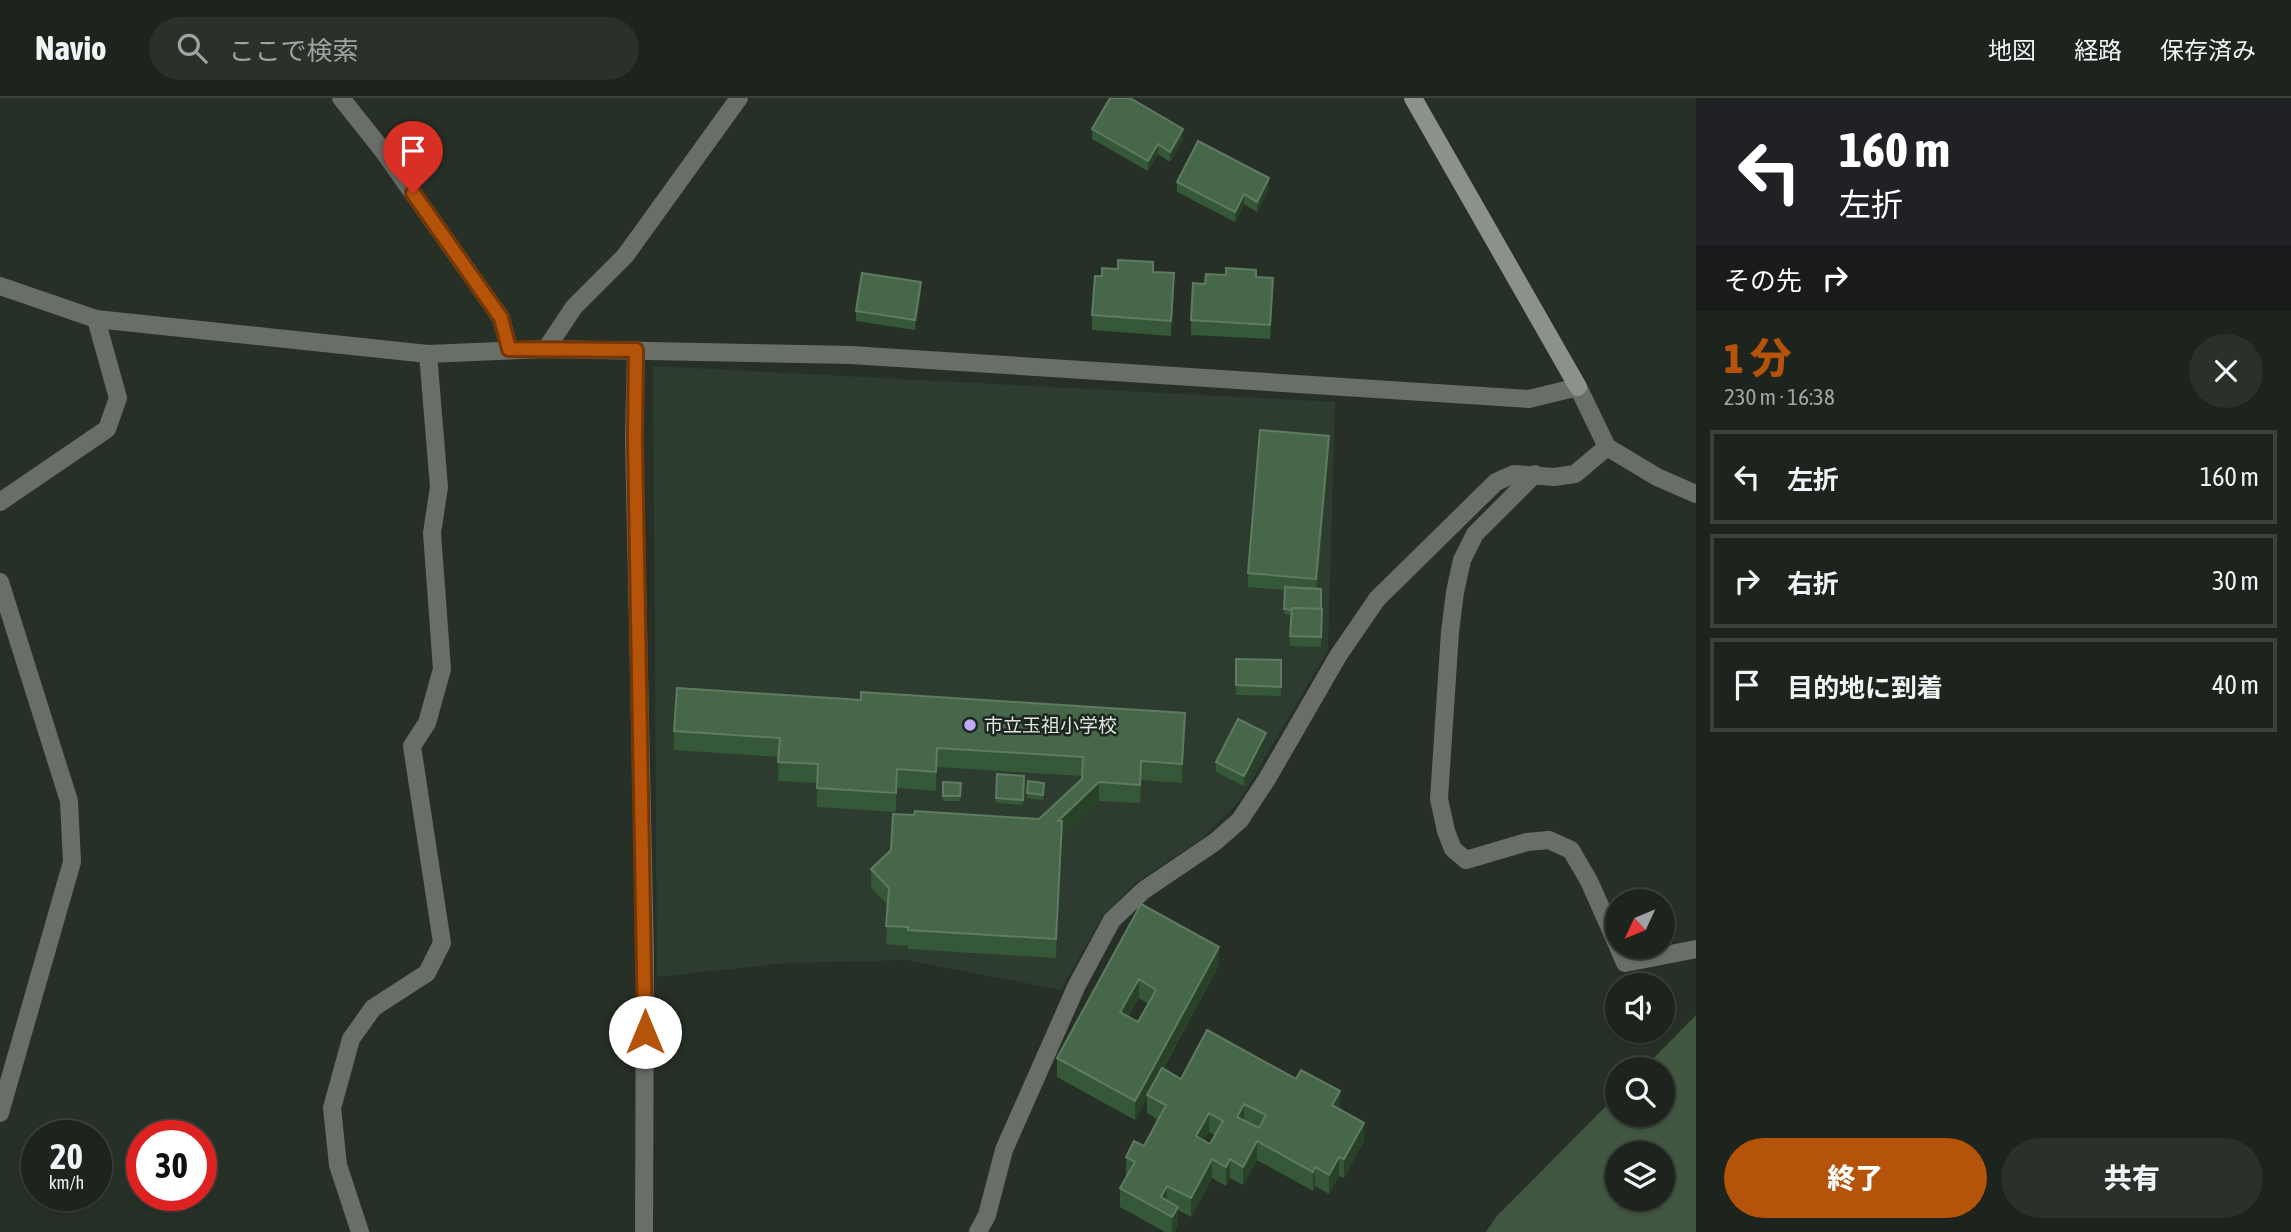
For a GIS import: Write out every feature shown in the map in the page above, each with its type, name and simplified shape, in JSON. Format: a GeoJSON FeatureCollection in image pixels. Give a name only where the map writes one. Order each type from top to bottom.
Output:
{"type":"FeatureCollection","features":[{"type":"Feature","properties":{"kind":"street"},"geometry":{"type":"LineString","coordinates":[[341,98],[384,152],[501,318],[509,349]]}},
{"type":"Feature","properties":{"kind":"street"},"geometry":{"type":"LineString","coordinates":[[546,349],[574,307],[625,256],[739,98]]}},
{"type":"Feature","properties":{"kind":"street"},"geometry":{"type":"LineString","coordinates":[[1417,101],[1578,387],[1607,447],[1657,477],[1696,494]]}},
{"type":"Feature","properties":{"kind":"street"},"geometry":{"type":"LineString","coordinates":[[0,286],[96,319],[428,355],[546,349],[851,355],[1529,399],[1578,387]]}},
{"type":"Feature","properties":{"kind":"street"},"geometry":{"type":"LineString","coordinates":[[0,502],[85,447],[107,429],[118,398],[96,319]]}},
{"type":"Feature","properties":{"kind":"street"},"geometry":{"type":"LineString","coordinates":[[636,350],[635,440],[645,955],[645,1232]]}},
{"type":"Feature","properties":{"kind":"street"},"geometry":{"type":"LineString","coordinates":[[360,1232],[338,1165],[332,1108],[351,1039],[373,1008],[427,972],[442,943],[412,746],[427,723],[442,669],[432,533],[439,487],[428,355]]}},
{"type":"Feature","properties":{"kind":"street"},"geometry":{"type":"LineString","coordinates":[[978,1232],[987,1215],[1004,1150],[1077,985],[1112,920],[1144,890],[1215,842],[1240,820],[1267,779],[1338,656],[1377,599],[1496,482],[1514,474],[1554,477],[1575,474],[1607,447]]}},
{"type":"Feature","properties":{"kind":"street"},"geometry":{"type":"LineString","coordinates":[[1535,474],[1475,534],[1462,560],[1450,632],[1439,799],[1453,849],[1466,860],[1527,842],[1549,840],[1570,850],[1589,881],[1605,916]]}},
{"type":"Feature","properties":{"kind":"street"},"geometry":{"type":"LineString","coordinates":[[0,582],[69,800],[72,862],[0,1113]]}},
{"type":"Feature","properties":{"kind":"street"},"geometry":{"type":"LineString","coordinates":[[1675,953],[1696,949]]}},
{"type":"Feature","properties":{"kind":"street"},"geometry":{"type":"LineString","coordinates":[[1623,959],[1625,963],[1645,959]]}},
{"type":"Feature","properties":{"kind":"shaded area","name":"市立玉祖小学校"},"geometry":{"type":"Polygon","coordinates":[[[653,366],[1335,402],[1328,650],[1241,799],[1202,839],[1135,883],[1102,917],[1061,990],[906,960],[785,963],[657,977],[653,366]]]}},
{"type":"Feature","properties":{"kind":"shaded area"},"geometry":{"type":"Polygon","coordinates":[[[1696,1015],[1696,1232],[1486,1232],[1496,1217],[1605,1107],[1605,1127],[1675,1127],[1675,1057],[1655,1057],[1669,1043],[1675,1043],[1675,1036],[1696,1015]]]}},
{"type":"Feature","properties":{"kind":"building"},"geometry":{"type":"Polygon","coordinates":[[[1110,98],[1130,98],[1183,129],[1170,152],[1158,144],[1148,161],[1092,129],[1110,98]]]}},
{"type":"Feature","properties":{"kind":"building"},"geometry":{"type":"Polygon","coordinates":[[[1198,141],[1269,178],[1257,202],[1244,194],[1235,212],[1177,182],[1198,141]]]}},
{"type":"Feature","properties":{"kind":"building"},"geometry":{"type":"Polygon","coordinates":[[[1118,260],[1153,262],[1153,272],[1174,273],[1171,321],[1092,315],[1095,276],[1102,276],[1102,268],[1118,269],[1118,260]]]}},
{"type":"Feature","properties":{"kind":"building"},"geometry":{"type":"Polygon","coordinates":[[[1226,268],[1256,270],[1256,277],[1273,278],[1270,325],[1191,320],[1193,283],[1205,284],[1206,274],[1226,275],[1226,268]]]}},
{"type":"Feature","properties":{"kind":"building"},"geometry":{"type":"Polygon","coordinates":[[[862,273],[921,282],[915,320],[856,311],[862,273]]]}},
{"type":"Feature","properties":{"kind":"building"},"geometry":{"type":"Polygon","coordinates":[[[1260,430],[1329,436],[1316,579],[1248,573],[1260,430]]]}},
{"type":"Feature","properties":{"kind":"building"},"geometry":{"type":"Polygon","coordinates":[[[1285,587],[1321,589],[1321,609],[1284,609],[1285,587]]]}},
{"type":"Feature","properties":{"kind":"building"},"geometry":{"type":"Polygon","coordinates":[[[1292,608],[1322,609],[1321,637],[1290,636],[1292,608]]]}},
{"type":"Feature","properties":{"kind":"building"},"geometry":{"type":"Polygon","coordinates":[[[1236,659],[1281,660],[1281,687],[1236,685],[1236,659]]]}},
{"type":"Feature","properties":{"kind":"building"},"geometry":{"type":"Polygon","coordinates":[[[677,688],[861,700],[861,692],[1185,713],[1182,764],[1141,761],[1140,785],[1099,782],[1058,821],[1062,821],[1056,939],[908,930],[908,927],[886,926],[889,888],[871,869],[891,850],[893,814],[914,815],[915,811],[1039,819],[1082,779],[1083,757],[937,748],[936,772],[897,769],[896,793],[817,788],[818,764],[778,762],[780,738],[674,731],[677,688]]]}},
{"type":"Feature","properties":{"kind":"building"},"geometry":{"type":"Polygon","coordinates":[[[1238,719],[1266,733],[1244,776],[1216,762],[1238,719]]]}},
{"type":"Feature","properties":{"kind":"building"},"geometry":{"type":"Polygon","coordinates":[[[997,774],[1024,776],[1023,800],[996,798],[997,774]]]}},
{"type":"Feature","properties":{"kind":"building"},"geometry":{"type":"Polygon","coordinates":[[[1028,781],[1044,783],[1043,795],[1027,793],[1028,781]]]}},
{"type":"Feature","properties":{"kind":"building"},"geometry":{"type":"Polygon","coordinates":[[[943,782],[961,783],[960,796],[943,796],[943,782]]]}},
{"type":"Feature","properties":{"kind":"building"},"geometry":{"type":"Polygon","coordinates":[[[1141,904],[1219,947],[1135,1101],[1057,1058],[1141,904]],[[1139,979],[1120,1012],[1138,1022],[1156,990],[1139,979]]]}},
{"type":"Feature","properties":{"kind":"building"},"geometry":{"type":"Polygon","coordinates":[[[1207,1030],[1296,1079],[1301,1070],[1340,1091],[1332,1105],[1364,1123],[1344,1159],[1339,1157],[1329,1175],[1315,1167],[1313,1172],[1257,1141],[1243,1167],[1230,1159],[1226,1167],[1212,1159],[1191,1198],[1167,1186],[1161,1197],[1178,1207],[1172,1217],[1120,1188],[1135,1162],[1126,1157],[1134,1141],[1144,1146],[1166,1105],[1147,1095],[1162,1068],[1181,1079],[1207,1030]],[[1244,1104],[1237,1117],[1259,1128],[1266,1115],[1244,1104]],[[1209,1113],[1196,1136],[1210,1144],[1223,1121],[1209,1113]]]}},
{"type":"Feature","properties":{"kind":"place","name":"市立玉祖小学校"},"geometry":{"type":"Point","coordinates":[970,725]}},
{"type":"Feature","properties":{"kind":"route"},"geometry":{"type":"LineString","coordinates":[[413,193],[501,318],[509,349],[636,350],[635,440],[645,1032]]}}]}
